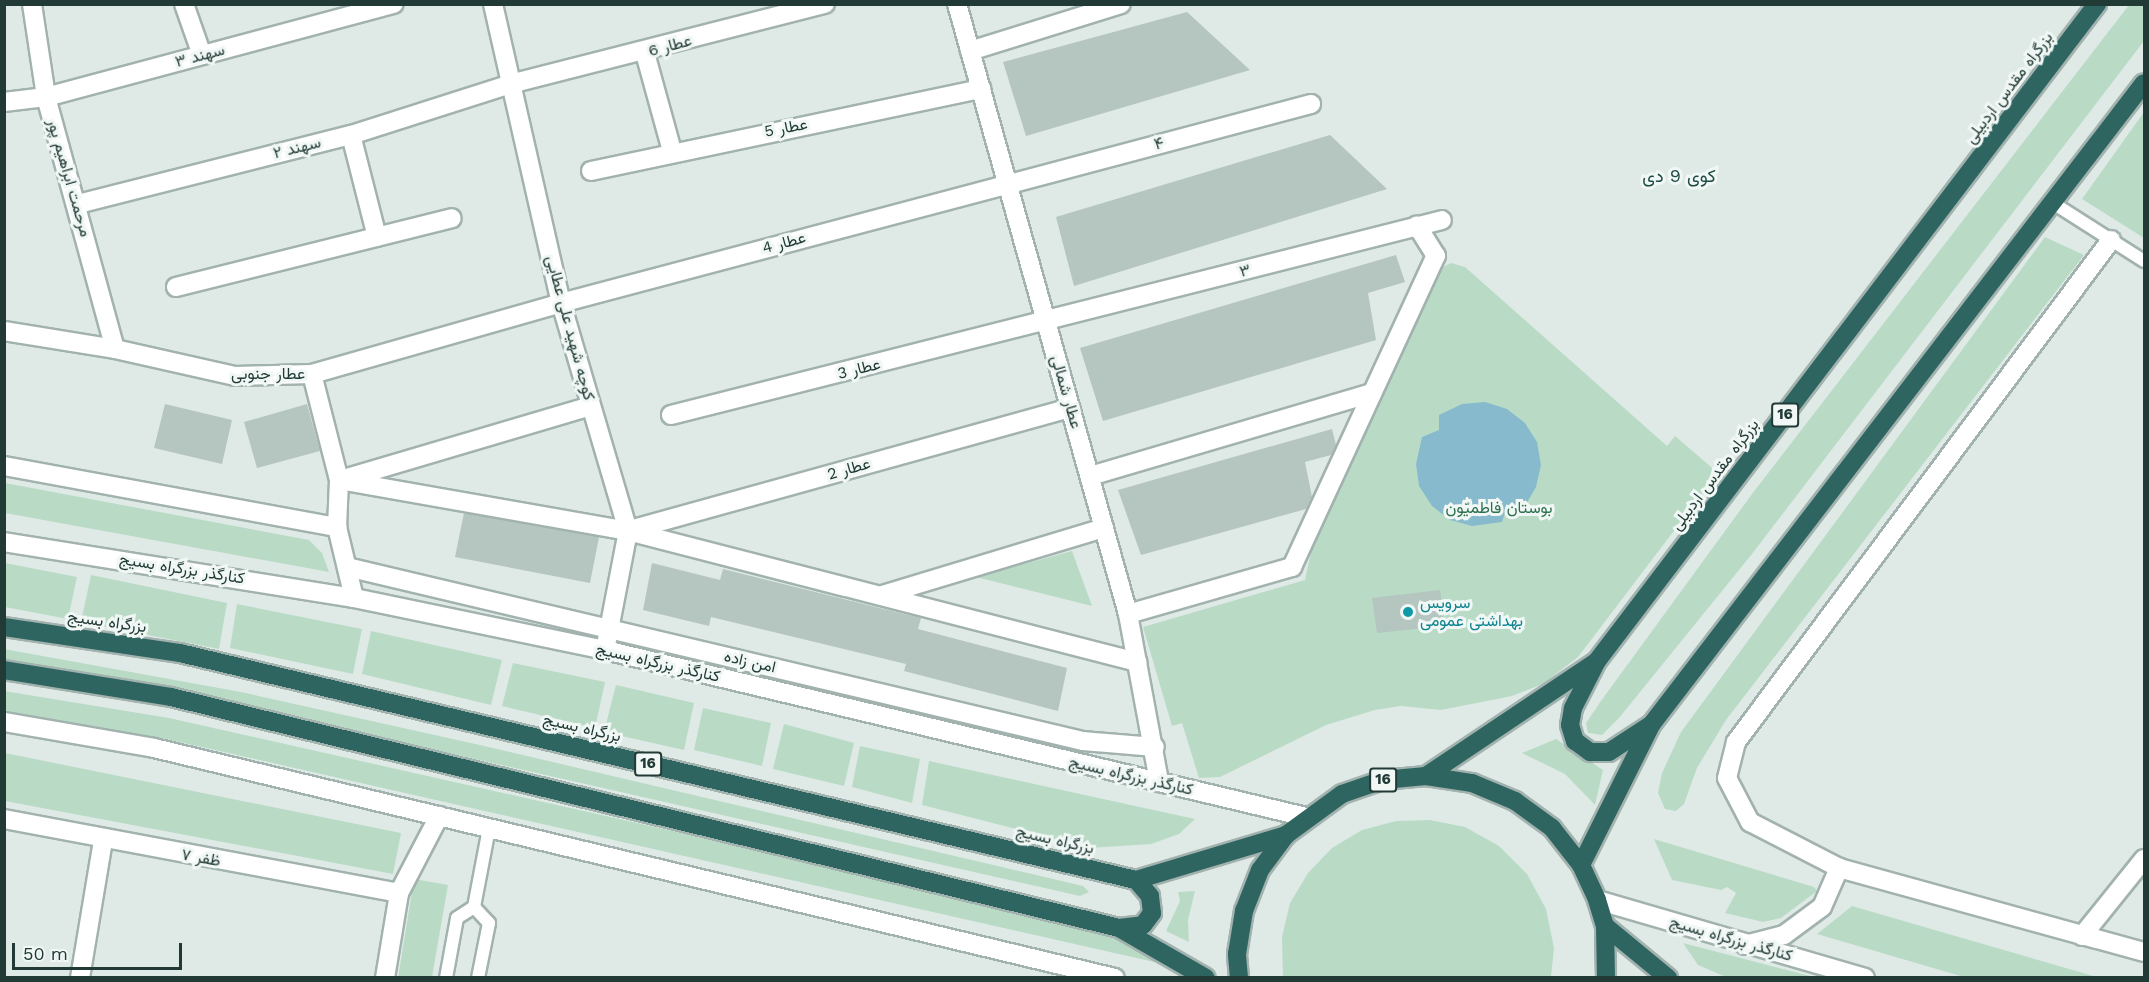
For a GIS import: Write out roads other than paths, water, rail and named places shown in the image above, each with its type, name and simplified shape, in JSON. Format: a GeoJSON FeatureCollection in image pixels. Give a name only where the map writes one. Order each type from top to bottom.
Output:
{"type":"FeatureCollection","features":[{"type":"Feature","properties":{"kind":"highway","name":"بزرگراه مقدس اردبیلی"},"geometry":{"type":"LineString","coordinates":[[1426,776],[1597,661],[2097,4]]}},
{"type":"Feature","properties":{"kind":"highway"},"geometry":{"type":"LineString","coordinates":[[1581,865],[1651,725],[2143,88]]}},
{"type":"Feature","properties":{"kind":"highway","name":"بزرگراه بسیج"},"geometry":{"type":"LineString","coordinates":[[4,627],[180,652],[1136,880]]}},
{"type":"Feature","properties":{"kind":"highway"},"geometry":{"type":"LineString","coordinates":[[1597,661],[1573,708],[1570,725],[1575,741],[1590,752],[1609,752],[1651,725]]}},
{"type":"Feature","properties":{"kind":"highway"},"geometry":{"type":"LineString","coordinates":[[4,670],[171,697],[1119,928],[1206,978]]}},
{"type":"Feature","properties":{"kind":"highway","name":"16"},"geometry":{"type":"LineString","coordinates":[[1239,978],[1237,954],[1244,911],[1260,870],[1286,835],[1306,817],[1342,794],[1383,780],[1426,776],[1472,783],[1515,801],[1552,828],[1581,865],[1598,900],[1605,926],[1606,978]]}},
{"type":"Feature","properties":{"kind":"highway","name":"16"},"geometry":{"type":"LineString","coordinates":[[1136,880],[1286,835]]}},
{"type":"Feature","properties":{"kind":"highway"},"geometry":{"type":"LineString","coordinates":[[1119,928],[1143,925],[1152,913],[1150,896],[1136,880]]}},
{"type":"Feature","properties":{"kind":"highway"},"geometry":{"type":"LineString","coordinates":[[1605,926],[1668,978]]}},
{"type":"Feature","properties":{"kind":"street","name":"مرحمت ابراهیم پور"},"geometry":{"type":"LineString","coordinates":[[32,4],[46,96],[78,204],[115,349]]}},
{"type":"Feature","properties":{"kind":"street"},"geometry":{"type":"LineString","coordinates":[[184,4],[202,55]]}},
{"type":"Feature","properties":{"kind":"street","name":"سهند ۳"},"geometry":{"type":"LineString","coordinates":[[4,102],[46,96],[393,4]]}},
{"type":"Feature","properties":{"kind":"street","name":"کوچه شهید علی عطایی"},"geometry":{"type":"LineString","coordinates":[[493,4],[514,83],[561,303],[628,531],[605,650]]}},
{"type":"Feature","properties":{"kind":"street","name":"عطار 6"},"geometry":{"type":"LineString","coordinates":[[514,83],[645,53],[825,4]]}},
{"type":"Feature","properties":{"kind":"street","name":"عطار شمالی"},"geometry":{"type":"LineString","coordinates":[[957,4],[1128,614],[1155,747],[1159,782]]}},
{"type":"Feature","properties":{"kind":"street"},"geometry":{"type":"LineString","coordinates":[[970,51],[1121,4]]}},
{"type":"Feature","properties":{"kind":"street"},"geometry":{"type":"LineString","coordinates":[[645,53],[672,151]]}},
{"type":"Feature","properties":{"kind":"street","name":"سهند ۲"},"geometry":{"type":"LineString","coordinates":[[78,204],[351,135],[514,83]]}},
{"type":"Feature","properties":{"kind":"street","name":"عطار 5"},"geometry":{"type":"LineString","coordinates":[[591,171],[672,151],[981,89]]}},
{"type":"Feature","properties":{"kind":"street","name":"۴"},"geometry":{"type":"LineString","coordinates":[[1007,183],[1311,104]]}},
{"type":"Feature","properties":{"kind":"street"},"geometry":{"type":"LineString","coordinates":[[351,135],[377,237]]}},
{"type":"Feature","properties":{"kind":"street","name":"عطار 4"},"geometry":{"type":"LineString","coordinates":[[561,303],[1007,183]]}},
{"type":"Feature","properties":{"kind":"street"},"geometry":{"type":"LineString","coordinates":[[176,287],[452,218]]}},
{"type":"Feature","properties":{"kind":"street","name":"۳"},"geometry":{"type":"LineString","coordinates":[[1047,323],[1442,220]]}},
{"type":"Feature","properties":{"kind":"street"},"geometry":{"type":"LineString","coordinates":[[1128,614],[1292,567],[1436,256],[1417,226]]}},
{"type":"Feature","properties":{"kind":"street"},"geometry":{"type":"LineString","coordinates":[[2111,240],[1736,741],[1726,778],[1750,822],[1839,868],[2145,952]]}},
{"type":"Feature","properties":{"kind":"street","name":"عطار جنوبی"},"geometry":{"type":"LineString","coordinates":[[4,331],[115,349],[235,376],[312,374],[561,303]]}},
{"type":"Feature","properties":{"kind":"street","name":"عطار 3"},"geometry":{"type":"LineString","coordinates":[[671,415],[1047,323]]}},
{"type":"Feature","properties":{"kind":"street"},"geometry":{"type":"LineString","coordinates":[[312,374],[339,480],[337,527],[354,598]]}},
{"type":"Feature","properties":{"kind":"street"},"geometry":{"type":"LineString","coordinates":[[1090,476],[1372,393]]}},
{"type":"Feature","properties":{"kind":"street"},"geometry":{"type":"LineString","coordinates":[[339,480],[590,406]]}},
{"type":"Feature","properties":{"kind":"street","name":"عطار 2"},"geometry":{"type":"LineString","coordinates":[[628,531],[1070,408]]}},
{"type":"Feature","properties":{"kind":"street"},"geometry":{"type":"LineString","coordinates":[[4,466],[337,527]]}},
{"type":"Feature","properties":{"kind":"street"},"geometry":{"type":"LineString","coordinates":[[339,480],[628,531],[1137,662]]}},
{"type":"Feature","properties":{"kind":"street"},"geometry":{"type":"LineString","coordinates":[[881,596],[1104,528]]}},
{"type":"Feature","properties":{"kind":"street","name":"کنارگذر بزرگراه بسیج"},"geometry":{"type":"LineString","coordinates":[[4,542],[354,598],[605,650],[1306,817]]}},
{"type":"Feature","properties":{"kind":"street","name":"امن زاده"},"geometry":{"type":"LineString","coordinates":[[347,567],[1083,741],[1155,747]]}},
{"type":"Feature","properties":{"kind":"street"},"geometry":{"type":"LineString","coordinates":[[4,722],[153,748],[1115,978]]}},
{"type":"Feature","properties":{"kind":"street"},"geometry":{"type":"LineString","coordinates":[[385,978],[399,893],[439,816]]}},
{"type":"Feature","properties":{"kind":"street","name":"ظفر ۷"},"geometry":{"type":"LineString","coordinates":[[4,819],[104,840],[399,893]]}},
{"type":"Feature","properties":{"kind":"street"},"geometry":{"type":"LineString","coordinates":[[80,978],[104,840]]}},
{"type":"Feature","properties":{"kind":"street"},"geometry":{"type":"LineString","coordinates":[[2082,936],[2145,858]]}},
{"type":"Feature","properties":{"kind":"street"},"geometry":{"type":"LineString","coordinates":[[1745,945],[1784,935],[1822,907],[1839,868]]}},
{"type":"Feature","properties":{"kind":"street","name":"کنارگذر بزرگراه بسیج"},"geometry":{"type":"LineString","coordinates":[[1598,900],[1745,945],[1865,978]]}},
{"type":"Feature","properties":{"kind":"lane"},"geometry":{"type":"LineString","coordinates":[[2053,203],[2145,261]]}},
{"type":"Feature","properties":{"kind":"lane"},"geometry":{"type":"LineString","coordinates":[[446,978],[457,918],[474,907],[489,828]]}},
{"type":"Feature","properties":{"kind":"lane"},"geometry":{"type":"LineString","coordinates":[[474,907],[489,923],[478,978]]}},
{"type":"Feature","properties":{"kind":"water"},"geometry":{"type":"Polygon","coordinates":[[[1485,402],[1507,409],[1525,423],[1537,442],[1541,465],[1536,487],[1525,506],[1507,507],[1502,522],[1472,526],[1450,520],[1432,506],[1419,486],[1416,464],[1422,437],[1439,430],[1439,415],[1462,404],[1485,402]]]}},
{"type":"Feature","properties":{"kind":"place","name":"سرویس بهداشتی عمومی"},"geometry":{"type":"Point","coordinates":[1408,612]}},
{"type":"Feature","properties":{"kind":"district","name":"کوی 9 دی"},"geometry":{"type":"Point","coordinates":[1679,176]}},
{"type":"Feature","properties":{"kind":"park label","name":"بوستان فاطمیّون"},"geometry":{"type":"Point","coordinates":[1499,508]}}]}
